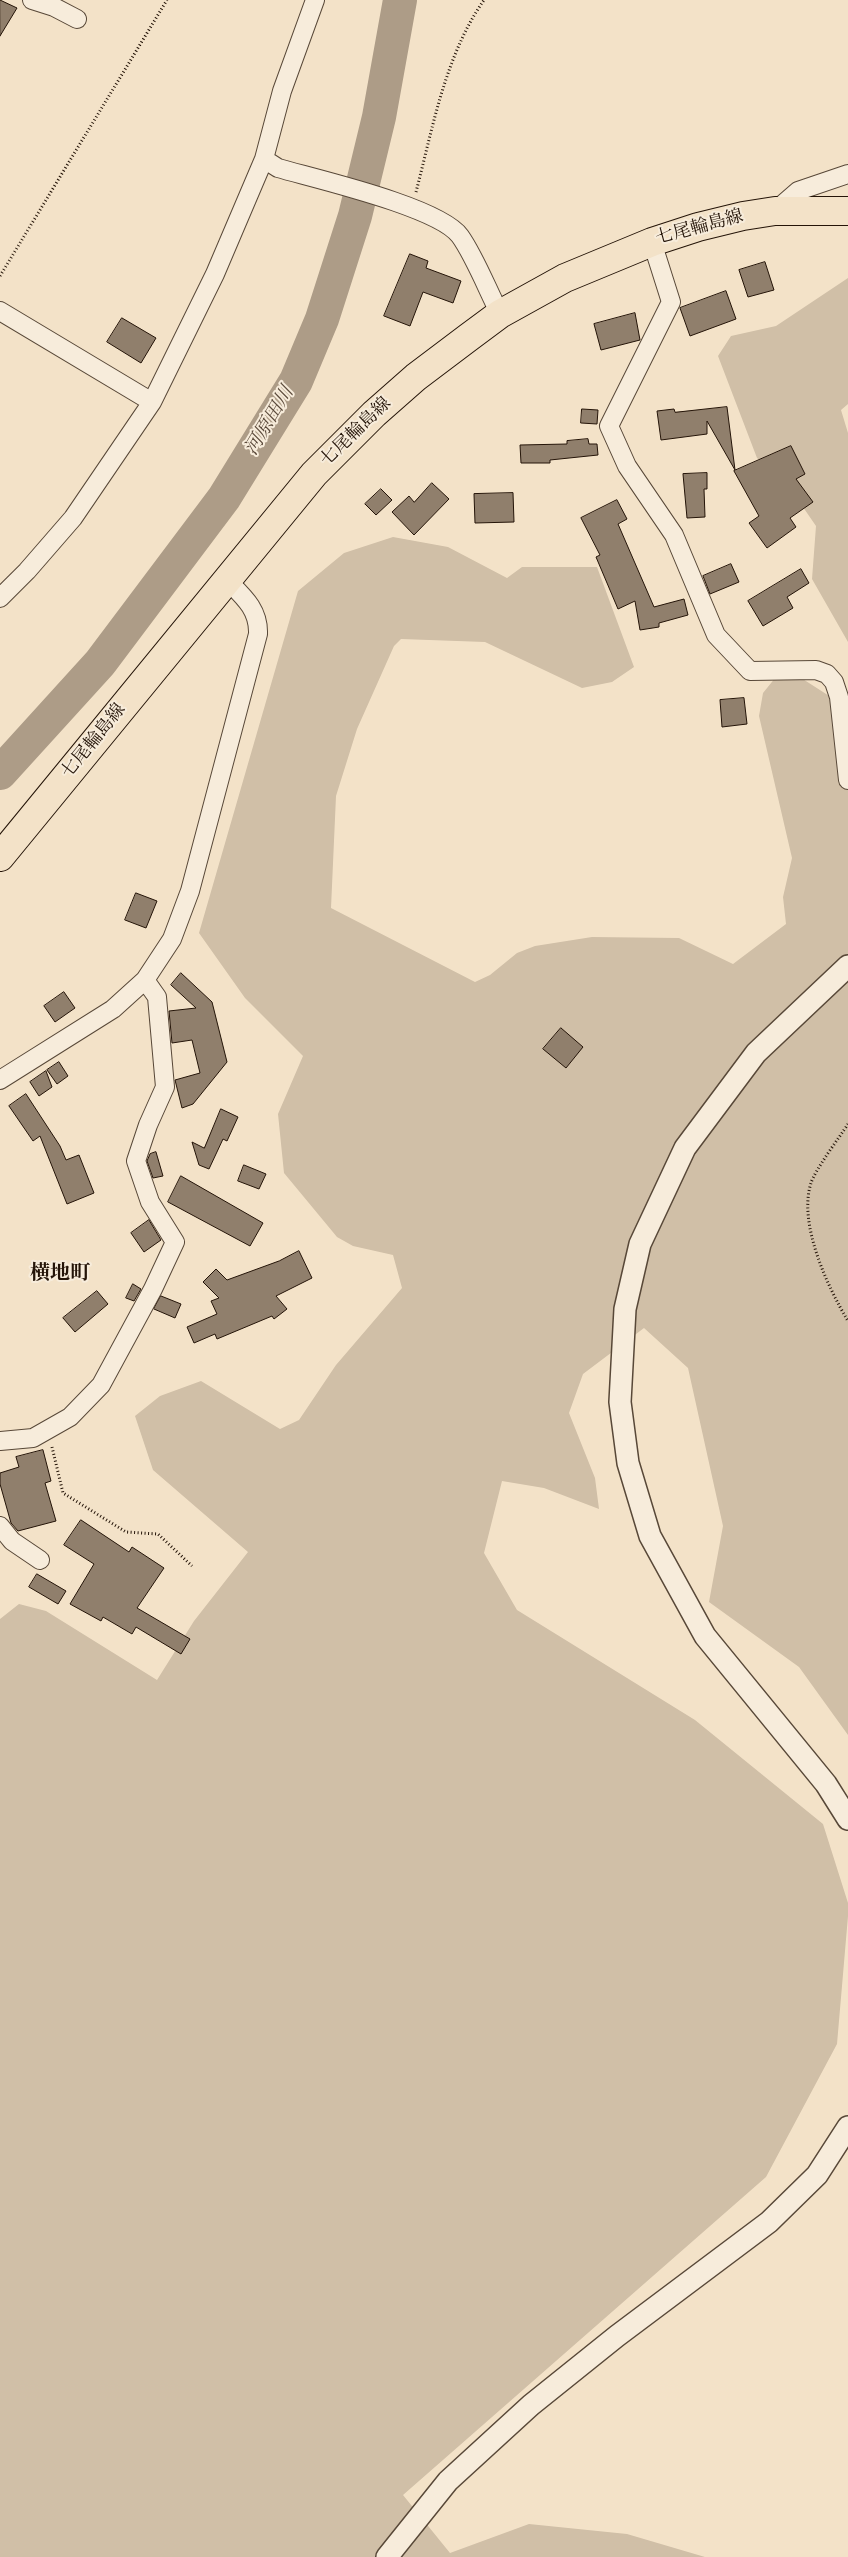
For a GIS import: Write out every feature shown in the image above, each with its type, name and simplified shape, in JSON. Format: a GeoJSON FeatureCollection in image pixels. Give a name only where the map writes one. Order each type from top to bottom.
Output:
{"type":"FeatureCollection","features":[{"type":"Feature","properties":{"kind":"main road","name":"七尾輪島線"},"geometry":{"type":"LineString","coordinates":[[0,857],[314,474],[374,414],[416,377],[500,314],[565,278],[652,242],[698,227],[775,212],[848,211]]}},
{"type":"Feature","properties":{"kind":"street"},"geometry":{"type":"LineString","coordinates":[[32,0],[54,7],[77,19]]}},
{"type":"Feature","properties":{"kind":"street"},"geometry":{"type":"LineString","coordinates":[[0,598],[27,571],[73,518],[152,402],[271,164],[282,92],[315,0]]}},
{"type":"Feature","properties":{"kind":"street"},"geometry":{"type":"LineString","coordinates":[[271,164],[409,207],[445,222],[460,236],[500,314]]}},
{"type":"Feature","properties":{"kind":"street"},"geometry":{"type":"LineString","coordinates":[[775,212],[798,191],[848,174]]}},
{"type":"Feature","properties":{"kind":"street"},"geometry":{"type":"LineString","coordinates":[[652,242],[671,302],[608,426],[627,466],[674,535],[716,635],[750,671],[816,670],[827,674],[834,682],[839,697],[848,780]]}},
{"type":"Feature","properties":{"kind":"street"},"geometry":{"type":"LineString","coordinates":[[0,312],[152,402]]}},
{"type":"Feature","properties":{"kind":"street"},"geometry":{"type":"LineString","coordinates":[[0,1080],[112,1009],[145,980],[172,939],[190,892],[258,634],[258,622],[250,603],[228,581]]}},
{"type":"Feature","properties":{"kind":"street"},"geometry":{"type":"LineString","coordinates":[[848,966],[756,1053],[685,1148],[640,1244],[625,1309],[620,1402],[628,1463],[650,1536],[705,1636],[826,1784],[848,1819]]}},
{"type":"Feature","properties":{"kind":"street"},"geometry":{"type":"LineString","coordinates":[[0,1441],[33,1438],[48,1430],[70,1417],[101,1385],[153,1289],[175,1242],[150,1202],[136,1162],[148,1126],[165,1087],[157,997],[145,980]]}},
{"type":"Feature","properties":{"kind":"street"},"geometry":{"type":"LineString","coordinates":[[0,1526],[12,1541],[40,1560]]}},
{"type":"Feature","properties":{"kind":"street"},"geometry":{"type":"LineString","coordinates":[[388,2557],[448,2481],[531,2405],[617,2336],[769,2222],[817,2175],[848,2127]]}},
{"type":"Feature","properties":{"kind":"path"},"geometry":{"type":"LineString","coordinates":[[0,276],[167,0]]}},
{"type":"Feature","properties":{"kind":"path"},"geometry":{"type":"LineString","coordinates":[[409,207],[446,78],[470,20],[484,0]]}},
{"type":"Feature","properties":{"kind":"path"},"geometry":{"type":"LineString","coordinates":[[848,1124],[811,1183],[808,1226],[823,1270],[848,1321]]}},
{"type":"Feature","properties":{"kind":"path"},"geometry":{"type":"LineString","coordinates":[[48,1430],[63,1493],[126,1532],[158,1534],[192,1566]]}},
{"type":"Feature","properties":{"kind":"shaded area"},"geometry":{"type":"Polygon","coordinates":[[[848,278],[848,404],[841,410],[848,433],[848,642],[812,579],[816,526],[785,481],[757,458],[718,356],[731,336],[776,326],[848,278]]]}},
{"type":"Feature","properties":{"kind":"shaded area"},"geometry":{"type":"Polygon","coordinates":[[[393,537],[448,547],[507,578],[522,567],[597,567],[634,667],[612,682],[582,688],[485,642],[401,639],[394,646],[357,729],[336,796],[331,908],[475,982],[490,975],[517,953],[535,946],[592,937],[679,938],[733,964],[786,924],[783,897],[792,858],[759,716],[763,693],[784,667],[848,708],[848,1735],[799,1667],[709,1602],[723,1526],[688,1368],[644,1328],[583,1374],[569,1413],[595,1478],[599,1509],[544,1488],[502,1481],[484,1553],[517,1610],[695,1720],[823,1824],[848,1903],[837,2044],[766,2177],[403,2495],[450,2553],[529,2524],[627,2534],[705,2557],[0,2557],[0,1619],[19,1604],[46,1611],[157,1680],[194,1621],[248,1552],[153,1470],[135,1416],[160,1396],[201,1381],[280,1429],[299,1420],[336,1365],[402,1288],[393,1255],[353,1246],[337,1237],[284,1173],[278,1114],[303,1056],[245,998],[199,933],[298,591],[344,553],[393,537]]]}},
{"type":"Feature","properties":{"kind":"building"},"geometry":{"type":"Polygon","coordinates":[[[0,0],[17,8],[0,36],[0,0]]]}},
{"type":"Feature","properties":{"kind":"building"},"geometry":{"type":"Polygon","coordinates":[[[410,254],[428,261],[426,268],[461,281],[453,303],[423,292],[410,326],[384,316],[410,254]]]}},
{"type":"Feature","properties":{"kind":"building"},"geometry":{"type":"Polygon","coordinates":[[[765,262],[774,290],[748,297],[739,270],[765,262]]]}},
{"type":"Feature","properties":{"kind":"building"},"geometry":{"type":"Polygon","coordinates":[[[726,291],[736,319],[690,336],[680,308],[726,291]]]}},
{"type":"Feature","properties":{"kind":"building"},"geometry":{"type":"Polygon","coordinates":[[[635,313],[640,340],[601,350],[594,324],[635,313]]]}},
{"type":"Feature","properties":{"kind":"building"},"geometry":{"type":"Polygon","coordinates":[[[122,318],[156,338],[141,363],[107,342],[122,318]]]}},
{"type":"Feature","properties":{"kind":"building"},"geometry":{"type":"Polygon","coordinates":[[[727,407],[735,470],[707,421],[707,434],[661,440],[657,411],[674,409],[675,412],[727,407]]]}},
{"type":"Feature","properties":{"kind":"building"},"geometry":{"type":"Polygon","coordinates":[[[582,409],[598,410],[597,424],[581,423],[582,409]]]}},
{"type":"Feature","properties":{"kind":"building"},"geometry":{"type":"Polygon","coordinates":[[[588,439],[589,444],[597,444],[598,455],[550,460],[550,463],[521,463],[520,445],[567,444],[567,441],[588,439]]]}},
{"type":"Feature","properties":{"kind":"building"},"geometry":{"type":"Polygon","coordinates":[[[791,446],[805,474],[796,479],[813,502],[790,518],[796,527],[767,548],[749,523],[759,516],[734,471],[791,446]]]}},
{"type":"Feature","properties":{"kind":"building"},"geometry":{"type":"Polygon","coordinates":[[[707,473],[707,489],[704,489],[705,517],[687,518],[683,474],[707,473]]]}},
{"type":"Feature","properties":{"kind":"building"},"geometry":{"type":"Polygon","coordinates":[[[432,483],[449,499],[414,535],[392,512],[409,496],[414,502],[432,483]]]}},
{"type":"Feature","properties":{"kind":"building"},"geometry":{"type":"Polygon","coordinates":[[[381,489],[392,500],[376,515],[365,504],[381,489]]]}},
{"type":"Feature","properties":{"kind":"building"},"geometry":{"type":"Polygon","coordinates":[[[513,493],[514,522],[475,523],[474,494],[513,493]]]}},
{"type":"Feature","properties":{"kind":"building"},"geometry":{"type":"Polygon","coordinates":[[[617,500],[627,519],[618,524],[654,607],[684,599],[688,615],[659,623],[659,627],[640,630],[635,601],[618,609],[596,557],[600,555],[581,518],[617,500]]]}},
{"type":"Feature","properties":{"kind":"building"},"geometry":{"type":"Polygon","coordinates":[[[731,564],[739,582],[710,594],[703,576],[731,564]]]}},
{"type":"Feature","properties":{"kind":"building"},"geometry":{"type":"Polygon","coordinates":[[[801,569],[809,583],[787,597],[793,608],[763,626],[748,601],[801,569]]]}},
{"type":"Feature","properties":{"kind":"building"},"geometry":{"type":"Polygon","coordinates":[[[744,698],[747,724],[722,727],[720,700],[744,698]]]}},
{"type":"Feature","properties":{"kind":"building"},"geometry":{"type":"Polygon","coordinates":[[[136,893],[157,901],[146,928],[125,920],[136,893]]]}},
{"type":"Feature","properties":{"kind":"building"},"geometry":{"type":"Polygon","coordinates":[[[181,973],[212,1002],[227,1062],[193,1104],[182,1108],[175,1080],[200,1073],[192,1040],[172,1043],[169,1011],[196,1008],[171,985],[181,973]]]}},
{"type":"Feature","properties":{"kind":"building"},"geometry":{"type":"Polygon","coordinates":[[[64,992],[75,1008],[55,1022],[44,1006],[64,992]]]}},
{"type":"Feature","properties":{"kind":"building"},"geometry":{"type":"Polygon","coordinates":[[[561,1028],[583,1047],[566,1068],[543,1049],[561,1028]]]}},
{"type":"Feature","properties":{"kind":"building"},"geometry":{"type":"Polygon","coordinates":[[[59,1062],[68,1076],[57,1084],[47,1070],[59,1062]]]}},
{"type":"Feature","properties":{"kind":"building"},"geometry":{"type":"Polygon","coordinates":[[[46,1071],[52,1087],[39,1096],[30,1082],[46,1071]]]}},
{"type":"Feature","properties":{"kind":"building"},"geometry":{"type":"Polygon","coordinates":[[[26,1094],[60,1146],[66,1160],[79,1155],[94,1193],[67,1204],[40,1136],[33,1141],[9,1106],[26,1094]]]}},
{"type":"Feature","properties":{"kind":"building"},"geometry":{"type":"Polygon","coordinates":[[[221,1109],[238,1117],[227,1141],[223,1139],[209,1169],[199,1165],[192,1142],[204,1148],[221,1109]]]}},
{"type":"Feature","properties":{"kind":"building"},"geometry":{"type":"Polygon","coordinates":[[[156,1152],[163,1176],[153,1178],[147,1161],[150,1154],[156,1152]]]}},
{"type":"Feature","properties":{"kind":"building"},"geometry":{"type":"Polygon","coordinates":[[[244,1165],[266,1174],[259,1189],[238,1181],[244,1165]]]}},
{"type":"Feature","properties":{"kind":"building"},"geometry":{"type":"Polygon","coordinates":[[[181,1176],[263,1223],[250,1246],[168,1202],[181,1176]]]}},
{"type":"Feature","properties":{"kind":"building"},"geometry":{"type":"Polygon","coordinates":[[[149,1220],[161,1240],[144,1252],[131,1233],[149,1220]]]}},
{"type":"Feature","properties":{"kind":"building"},"geometry":{"type":"Polygon","coordinates":[[[299,1251],[312,1278],[276,1296],[287,1309],[274,1319],[272,1316],[217,1339],[215,1334],[194,1343],[187,1327],[217,1314],[211,1301],[219,1298],[203,1282],[216,1269],[227,1280],[279,1261],[299,1251]]]}},
{"type":"Feature","properties":{"kind":"building"},"geometry":{"type":"Polygon","coordinates":[[[133,1284],[141,1289],[134,1301],[126,1298],[133,1284]]]}},
{"type":"Feature","properties":{"kind":"building"},"geometry":{"type":"Polygon","coordinates":[[[97,1291],[108,1304],[75,1332],[63,1318],[97,1291]]]}},
{"type":"Feature","properties":{"kind":"building"},"geometry":{"type":"Polygon","coordinates":[[[161,1296],[181,1304],[175,1318],[154,1309],[161,1296]]]}},
{"type":"Feature","properties":{"kind":"building"},"geometry":{"type":"Polygon","coordinates":[[[43,1450],[51,1481],[45,1483],[56,1521],[18,1531],[11,1523],[0,1484],[0,1473],[19,1467],[16,1457],[43,1450]]]}},
{"type":"Feature","properties":{"kind":"building"},"geometry":{"type":"Polygon","coordinates":[[[81,1520],[129,1552],[132,1547],[164,1568],[137,1608],[190,1639],[181,1654],[136,1627],[132,1634],[103,1617],[101,1621],[70,1604],[94,1564],[64,1545],[81,1520]]]}},
{"type":"Feature","properties":{"kind":"building"},"geometry":{"type":"Polygon","coordinates":[[[37,1574],[66,1591],[58,1604],[29,1587],[37,1574]]]}},
{"type":"Feature","properties":{"kind":"waterway","name":"河原田川"},"geometry":{"type":"LineString","coordinates":[[0,773],[100,663],[224,498],[296,381],[322,319],[355,216],[379,117],[400,0]]}},
{"type":"Feature","properties":{"kind":"district","name":"横地町"},"geometry":{"type":"Point","coordinates":[60,1276]}}]}
